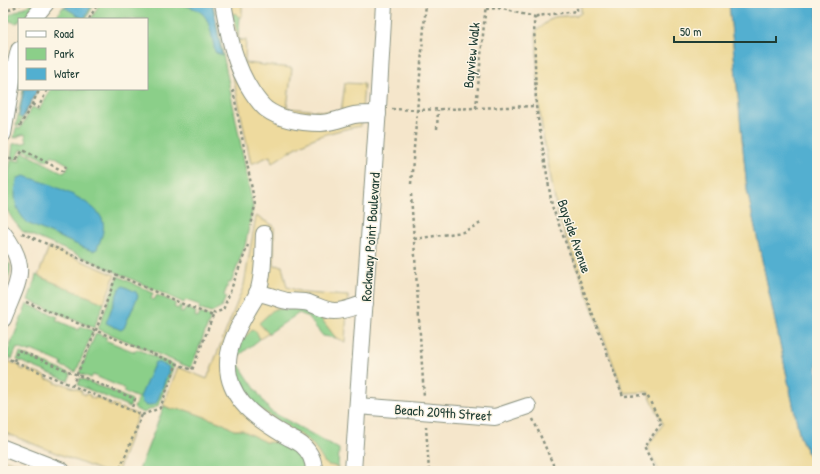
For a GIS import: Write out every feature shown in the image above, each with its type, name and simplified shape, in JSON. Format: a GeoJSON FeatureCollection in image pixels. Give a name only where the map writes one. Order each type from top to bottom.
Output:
{"type":"FeatureCollection","features":[{"type":"Feature","properties":{"kind":"street"},"geometry":{"type":"LineString","coordinates":[[223,3],[230,40],[238,68],[258,101],[266,109],[280,116],[306,122],[334,122],[355,115],[378,111]]}},
{"type":"Feature","properties":{"kind":"street","name":"Rockaway Point Boulevard"},"geometry":{"type":"LineString","coordinates":[[353,471],[384,3]]}},
{"type":"Feature","properties":{"kind":"street"},"geometry":{"type":"LineString","coordinates":[[9,131],[13,75],[18,54]]}},
{"type":"Feature","properties":{"kind":"street"},"geometry":{"type":"LineString","coordinates":[[3,233],[17,255],[20,274],[17,286],[3,319]]}},
{"type":"Feature","properties":{"kind":"street"},"geometry":{"type":"LineString","coordinates":[[254,236],[263,264],[257,293],[238,327],[228,353],[229,377],[235,393],[243,405],[284,435],[302,444],[309,453],[318,471]]}},
{"type":"Feature","properties":{"kind":"street"},"geometry":{"type":"LineString","coordinates":[[257,293],[268,294],[286,301],[306,302],[326,310],[336,311],[345,310],[365,303]]}},
{"type":"Feature","properties":{"kind":"street","name":"Beach 209th Street"},"geometry":{"type":"LineString","coordinates":[[358,406],[495,417],[528,406]]}},
{"type":"Feature","properties":{"kind":"street"},"geometry":{"type":"LineString","coordinates":[[3,448],[62,471]]}},
{"type":"Feature","properties":{"kind":"path"},"geometry":{"type":"LineString","coordinates":[[3,11],[4,12],[23,3]]}},
{"type":"Feature","properties":{"kind":"path"},"geometry":{"type":"LineString","coordinates":[[90,18],[98,3]]}},
{"type":"Feature","properties":{"kind":"path"},"geometry":{"type":"LineString","coordinates":[[411,184],[426,3]]}},
{"type":"Feature","properties":{"kind":"path","name":"Bayview Walk"},"geometry":{"type":"LineString","coordinates":[[476,108],[486,3]]}},
{"type":"Feature","properties":{"kind":"path"},"geometry":{"type":"LineString","coordinates":[[486,9],[498,8],[536,17],[578,11],[577,3]]}},
{"type":"Feature","properties":{"kind":"path","name":"Bayside Avenue"},"geometry":{"type":"LineString","coordinates":[[536,17],[534,19],[536,106],[552,206],[623,396],[647,395],[661,424],[644,447],[656,471]]}},
{"type":"Feature","properties":{"kind":"path"},"geometry":{"type":"LineString","coordinates":[[26,302],[192,370],[214,313],[223,310],[248,246],[254,236],[255,205],[232,87]]}},
{"type":"Feature","properties":{"kind":"path"},"geometry":{"type":"LineString","coordinates":[[9,131],[19,128],[39,90]]}},
{"type":"Feature","properties":{"kind":"path"},"geometry":{"type":"LineString","coordinates":[[32,104],[38,108],[47,90]]}},
{"type":"Feature","properties":{"kind":"path","name":"Bayview Walk"},"geometry":{"type":"LineString","coordinates":[[378,111],[536,106]]}},
{"type":"Feature","properties":{"kind":"path"},"geometry":{"type":"LineString","coordinates":[[437,130],[438,110]]}},
{"type":"Feature","properties":{"kind":"path"},"geometry":{"type":"LineString","coordinates":[[9,159],[18,160],[23,150],[63,171],[66,166]]}},
{"type":"Feature","properties":{"kind":"path"},"geometry":{"type":"LineString","coordinates":[[411,194],[424,401]]}},
{"type":"Feature","properties":{"kind":"path"},"geometry":{"type":"LineString","coordinates":[[414,239],[463,232],[481,223]]}},
{"type":"Feature","properties":{"kind":"path"},"geometry":{"type":"LineString","coordinates":[[19,232],[213,316]]}},
{"type":"Feature","properties":{"kind":"path"},"geometry":{"type":"LineString","coordinates":[[72,386],[96,330],[116,274]]}},
{"type":"Feature","properties":{"kind":"path"},"geometry":{"type":"LineString","coordinates":[[14,361],[18,350],[135,398],[130,410]]}},
{"type":"Feature","properties":{"kind":"path"},"geometry":{"type":"LineString","coordinates":[[4,357],[142,415],[160,408],[177,363]]}},
{"type":"Feature","properties":{"kind":"path"},"geometry":{"type":"LineString","coordinates":[[528,406],[556,471]]}},
{"type":"Feature","properties":{"kind":"path"},"geometry":{"type":"LineString","coordinates":[[119,471],[142,415]]}},
{"type":"Feature","properties":{"kind":"path"},"geometry":{"type":"LineString","coordinates":[[426,425],[429,471]]}},
{"type":"Feature","properties":{"kind":"green space"},"geometry":{"type":"Polygon","coordinates":[[[33,3],[38,3],[26,18],[18,18],[18,22],[15,23],[3,18],[33,3]]]}},
{"type":"Feature","properties":{"kind":"green space"},"geometry":{"type":"Polygon","coordinates":[[[75,3],[95,3],[87,18],[56,18],[63,7],[75,3]]]}},
{"type":"Feature","properties":{"kind":"green space"},"geometry":{"type":"Polygon","coordinates":[[[100,3],[213,3],[253,207],[245,246],[231,283],[229,282],[224,295],[226,297],[221,308],[211,313],[199,309],[200,305],[185,300],[184,303],[22,231],[6,208],[5,195],[11,160],[20,161],[19,158],[23,152],[64,173],[69,165],[52,155],[48,161],[22,149],[16,159],[11,158],[13,144],[27,142],[25,134],[14,138],[16,128],[20,129],[32,107],[39,110],[50,90],[148,90],[148,18],[92,18],[100,3]]]}},
{"type":"Feature","properties":{"kind":"green space"},"geometry":{"type":"Polygon","coordinates":[[[235,13],[240,18],[238,38],[232,14],[235,13]]]}},
{"type":"Feature","properties":{"kind":"green space"},"geometry":{"type":"Polygon","coordinates":[[[23,90],[37,90],[19,126],[16,126],[23,90]]]}},
{"type":"Feature","properties":{"kind":"green space"},"geometry":{"type":"Polygon","coordinates":[[[3,262],[4,264],[10,264],[10,272],[3,294],[3,262]]]}},
{"type":"Feature","properties":{"kind":"green space"},"geometry":{"type":"Polygon","coordinates":[[[36,275],[104,303],[94,328],[28,300],[36,275]]]}},
{"type":"Feature","properties":{"kind":"green space"},"geometry":{"type":"Polygon","coordinates":[[[118,276],[153,293],[151,299],[154,300],[157,295],[176,303],[174,307],[178,309],[180,305],[182,306],[180,312],[183,313],[186,308],[196,312],[195,316],[198,318],[200,313],[211,317],[191,368],[98,329],[118,276]]]}},
{"type":"Feature","properties":{"kind":"green space"},"geometry":{"type":"Polygon","coordinates":[[[27,304],[58,317],[56,320],[79,330],[81,326],[93,331],[76,372],[61,366],[62,363],[31,350],[30,352],[17,348],[12,359],[6,356],[27,304]]]}},
{"type":"Feature","properties":{"kind":"green space"},"geometry":{"type":"Polygon","coordinates":[[[287,307],[306,308],[317,313],[336,338],[323,336],[307,316],[299,313],[269,333],[259,323],[274,309],[287,307]]]}},
{"type":"Feature","properties":{"kind":"green space"},"geometry":{"type":"Polygon","coordinates":[[[252,330],[256,331],[260,339],[237,357],[234,353],[238,344],[252,330]]]}},
{"type":"Feature","properties":{"kind":"green space"},"geometry":{"type":"Polygon","coordinates":[[[96,333],[107,337],[105,340],[135,352],[137,349],[174,365],[158,406],[143,413],[134,408],[138,398],[124,392],[125,389],[93,375],[91,378],[79,373],[96,333]]]}},
{"type":"Feature","properties":{"kind":"green space"},"geometry":{"type":"Polygon","coordinates":[[[20,353],[71,374],[68,381],[17,360],[20,353]]]}},
{"type":"Feature","properties":{"kind":"green space"},"geometry":{"type":"Polygon","coordinates":[[[233,356],[270,411],[339,449],[338,467],[328,465],[324,462],[314,446],[257,407],[244,393],[237,379],[233,356]]]}},
{"type":"Feature","properties":{"kind":"green space"},"geometry":{"type":"Polygon","coordinates":[[[80,378],[132,400],[130,407],[78,385],[80,378]]]}},
{"type":"Feature","properties":{"kind":"green space"},"geometry":{"type":"Polygon","coordinates":[[[164,406],[171,409],[186,410],[222,423],[234,430],[242,430],[265,442],[282,443],[300,453],[305,464],[303,471],[139,470],[164,406]]]}},
{"type":"Feature","properties":{"kind":"sand"},"geometry":{"type":"Polygon","coordinates":[[[218,3],[242,3],[242,16],[240,18],[235,13],[232,14],[239,41],[246,40],[245,63],[292,68],[287,108],[341,113],[345,83],[364,84],[361,126],[322,135],[295,148],[272,163],[270,156],[251,164],[218,3]]]}},
{"type":"Feature","properties":{"kind":"sand"},"geometry":{"type":"Polygon","coordinates":[[[581,3],[729,3],[747,190],[800,437],[816,471],[659,471],[647,447],[663,424],[648,392],[624,393],[558,216],[543,135],[539,106],[536,31],[553,17],[578,15],[581,13],[581,3]]]}},
{"type":"Feature","properties":{"kind":"sand"},"geometry":{"type":"Polygon","coordinates":[[[256,216],[274,226],[274,265],[282,266],[287,287],[305,293],[348,296],[345,342],[336,338],[317,313],[306,308],[274,309],[259,323],[269,333],[260,339],[256,331],[252,330],[238,344],[233,356],[237,379],[244,393],[257,407],[305,438],[314,446],[324,462],[328,465],[338,467],[337,471],[303,471],[305,464],[300,453],[282,443],[265,442],[242,430],[234,430],[222,423],[186,410],[171,409],[163,405],[178,367],[207,379],[244,285],[256,216]]]}},
{"type":"Feature","properties":{"kind":"sand"},"geometry":{"type":"Polygon","coordinates":[[[49,247],[115,275],[104,303],[38,276],[49,247]]]}},
{"type":"Feature","properties":{"kind":"sand"},"geometry":{"type":"Polygon","coordinates":[[[5,360],[21,366],[20,368],[24,370],[25,368],[29,369],[29,372],[34,372],[47,377],[46,379],[56,381],[55,383],[61,383],[82,391],[81,393],[90,395],[90,397],[95,399],[96,397],[109,403],[108,405],[112,406],[113,404],[118,406],[117,408],[120,410],[121,408],[138,415],[118,471],[102,471],[3,432],[3,365],[5,360]]]}},
{"type":"Feature","properties":{"kind":"sand"},"geometry":{"type":"Polygon","coordinates":[[[3,459],[39,471],[3,471],[3,459]]]}},
{"type":"Feature","properties":{"kind":"water"},"geometry":{"type":"Polygon","coordinates":[[[79,3],[93,3],[85,18],[64,7],[79,3]]]}},
{"type":"Feature","properties":{"kind":"water"},"geometry":{"type":"Polygon","coordinates":[[[173,3],[212,3],[222,56],[215,52],[211,31],[205,17],[201,12],[185,5],[173,3]]]}},
{"type":"Feature","properties":{"kind":"water"},"geometry":{"type":"Polygon","coordinates":[[[729,3],[817,3],[817,471],[800,437],[747,190],[729,3]]]}},
{"type":"Feature","properties":{"kind":"water"},"geometry":{"type":"Polygon","coordinates":[[[24,90],[37,90],[22,118],[19,117],[24,90]]]}},
{"type":"Feature","properties":{"kind":"water"},"geometry":{"type":"Polygon","coordinates":[[[24,176],[44,182],[69,193],[92,207],[99,214],[103,222],[103,229],[97,249],[93,251],[87,249],[29,224],[24,219],[16,203],[15,191],[18,178],[24,176]]]}},
{"type":"Feature","properties":{"kind":"water"},"geometry":{"type":"Polygon","coordinates":[[[123,286],[136,292],[138,296],[124,328],[121,330],[106,323],[119,289],[123,286]]]}},
{"type":"Feature","properties":{"kind":"water"},"geometry":{"type":"Polygon","coordinates":[[[155,362],[168,366],[169,370],[157,402],[146,406],[140,397],[155,362]]]}}]}
